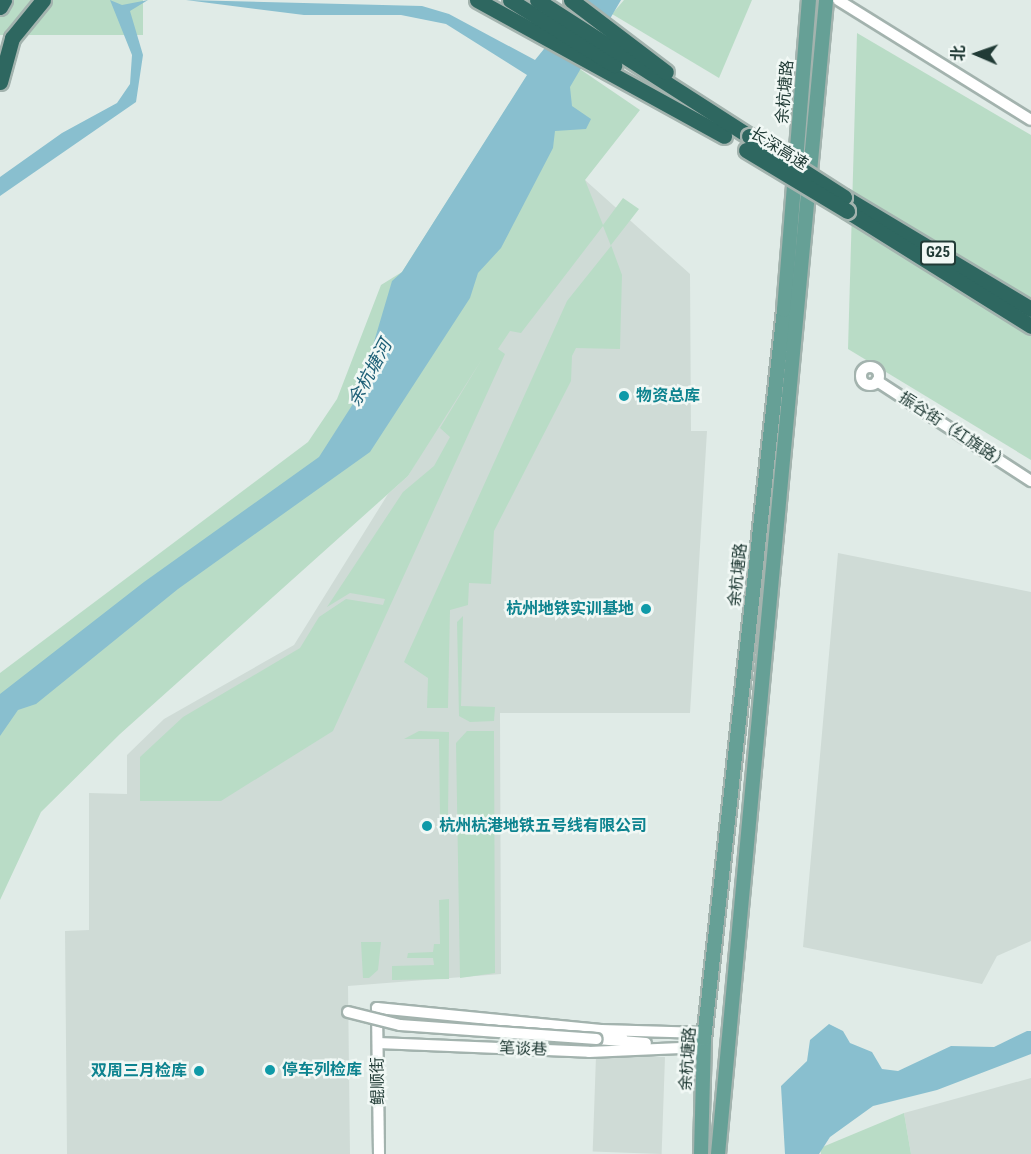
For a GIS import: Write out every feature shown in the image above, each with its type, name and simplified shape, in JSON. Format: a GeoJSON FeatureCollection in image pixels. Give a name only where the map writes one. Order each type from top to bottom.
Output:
{"type":"FeatureCollection","features":[{"type":"Feature","properties":{"kind":"highway"},"geometry":{"type":"LineString","coordinates":[[0,7],[4,0]]}},
{"type":"Feature","properties":{"kind":"highway"},"geometry":{"type":"LineString","coordinates":[[0,82],[12,38],[43,0]]}},
{"type":"Feature","properties":{"kind":"highway"},"geometry":{"type":"LineString","coordinates":[[477,0],[584,59],[729,131]]}},
{"type":"Feature","properties":{"kind":"highway","name":"长深高速"},"geometry":{"type":"LineString","coordinates":[[510,0],[542,9],[1031,326]]}},
{"type":"Feature","properties":{"kind":"highway"},"geometry":{"type":"LineString","coordinates":[[571,0],[608,27],[729,131]]}},
{"type":"Feature","properties":{"kind":"highway","name":"长深高速"},"geometry":{"type":"LineString","coordinates":[[846,204],[1031,309]]}},
{"type":"Feature","properties":{"kind":"main road","name":"余杭塘路"},"geometry":{"type":"LineString","coordinates":[[701,1154],[705,1033],[784,310],[809,0]]}},
{"type":"Feature","properties":{"kind":"main road","name":"余杭塘路"},"geometry":{"type":"LineString","coordinates":[[718,1154],[826,0]]}},
{"type":"Feature","properties":{"kind":"street"},"geometry":{"type":"LineString","coordinates":[[838,0],[1031,120]]}},
{"type":"Feature","properties":{"kind":"street","name":"振谷街（红旗路）"},"geometry":{"type":"LineString","coordinates":[[877,381],[1031,481]]}},
{"type":"Feature","properties":{"kind":"street","name":"笔谈巷"},"geometry":{"type":"LineString","coordinates":[[377,1008],[661,1034]]}},
{"type":"Feature","properties":{"kind":"street","name":"鲲顺街"},"geometry":{"type":"LineString","coordinates":[[377,1008],[379,1154]]}},
{"type":"Feature","properties":{"kind":"street","name":"笔谈巷"},"geometry":{"type":"LineString","coordinates":[[348,1012],[400,1024],[704,1047]]}},
{"type":"Feature","properties":{"kind":"street","name":"笔谈巷"},"geometry":{"type":"LineString","coordinates":[[597,1039],[705,1033]]}},
{"type":"Feature","properties":{"kind":"street","name":"笔谈巷"},"geometry":{"type":"LineString","coordinates":[[378,1043],[589,1052],[668,1046]]}},
{"type":"Feature","properties":{"kind":"shaded area"},"geometry":{"type":"Polygon","coordinates":[[[585,180],[690,274],[691,431],[707,431],[690,713],[500,713],[501,974],[348,986],[350,1154],[67,1154],[65,931],[89,930],[89,793],[127,794],[127,755],[164,719],[294,645],[388,494],[408,476],[585,180]]]}},
{"type":"Feature","properties":{"kind":"shaded area"},"geometry":{"type":"Polygon","coordinates":[[[838,553],[1031,592],[1031,941],[997,956],[982,984],[803,947],[838,553]]]}},
{"type":"Feature","properties":{"kind":"shaded area"},"geometry":{"type":"Polygon","coordinates":[[[596,1055],[665,1057],[662,1154],[593,1152],[596,1055]]]}},
{"type":"Feature","properties":{"kind":"shaded area"},"geometry":{"type":"Polygon","coordinates":[[[1031,1078],[1031,1154],[911,1154],[904,1113],[1031,1078]]]}},
{"type":"Feature","properties":{"kind":"green space"},"geometry":{"type":"Polygon","coordinates":[[[0,0],[143,0],[143,35],[0,35],[0,0]]]}},
{"type":"Feature","properties":{"kind":"green space"},"geometry":{"type":"Polygon","coordinates":[[[624,0],[752,0],[719,78],[612,14],[624,0]]]}},
{"type":"Feature","properties":{"kind":"green space"},"geometry":{"type":"Polygon","coordinates":[[[857,33],[1031,135],[1031,460],[848,349],[857,33]]]}},
{"type":"Feature","properties":{"kind":"green space"},"geometry":{"type":"Polygon","coordinates":[[[546,46],[640,110],[585,180],[603,225],[623,198],[639,209],[611,245],[622,275],[620,349],[576,348],[572,356],[571,381],[494,531],[491,584],[469,583],[468,605],[450,610],[448,708],[427,708],[428,678],[404,662],[567,301],[611,246],[603,226],[521,333],[510,331],[498,349],[505,354],[333,731],[221,801],[140,801],[140,757],[183,717],[300,648],[319,617],[346,599],[383,605],[385,599],[350,593],[327,607],[403,492],[434,466],[450,437],[440,428],[482,359],[408,476],[120,734],[41,812],[0,900],[0,673],[308,442],[337,399],[381,285],[402,272],[546,46]]]}},
{"type":"Feature","properties":{"kind":"green space"},"geometry":{"type":"Polygon","coordinates":[[[463,616],[461,706],[495,707],[494,721],[470,722],[459,716],[457,622],[463,616]]]}},
{"type":"Feature","properties":{"kind":"green space"},"geometry":{"type":"Polygon","coordinates":[[[419,731],[449,732],[448,816],[440,816],[439,739],[404,739],[419,731]]]}},
{"type":"Feature","properties":{"kind":"green space"},"geometry":{"type":"Polygon","coordinates":[[[467,731],[494,731],[495,973],[460,978],[456,743],[467,731]]]}},
{"type":"Feature","properties":{"kind":"green space"},"geometry":{"type":"Polygon","coordinates":[[[449,899],[449,979],[392,980],[392,966],[434,965],[433,958],[407,958],[408,953],[433,952],[434,944],[440,944],[439,900],[449,899]]]}},
{"type":"Feature","properties":{"kind":"green space"},"geometry":{"type":"Polygon","coordinates":[[[361,942],[381,942],[378,970],[369,978],[363,978],[361,942]]]}},
{"type":"Feature","properties":{"kind":"green space"},"geometry":{"type":"Polygon","coordinates":[[[904,1113],[911,1154],[821,1154],[820,1148],[904,1113]]]}},
{"type":"Feature","properties":{"kind":"water"},"geometry":{"type":"Polygon","coordinates":[[[110,0],[122,5],[148,0],[130,11],[143,55],[136,102],[0,196],[0,177],[62,133],[117,103],[130,84],[132,55],[110,0]]]}},
{"type":"Feature","properties":{"kind":"water","name":"余杭塘河"},"geometry":{"type":"Polygon","coordinates":[[[186,0],[422,6],[449,14],[535,60],[584,0],[621,0],[570,87],[572,106],[591,119],[586,129],[555,131],[553,148],[501,248],[478,273],[470,298],[370,452],[178,589],[36,704],[18,710],[0,736],[0,694],[144,582],[319,457],[358,396],[392,281],[402,272],[527,75],[446,24],[401,15],[304,15],[186,0]]]}},
{"type":"Feature","properties":{"kind":"water"},"geometry":{"type":"Polygon","coordinates":[[[829,1024],[843,1031],[850,1043],[872,1052],[882,1069],[898,1071],[951,1046],[994,1047],[1027,1031],[1031,1031],[1031,1054],[937,1090],[873,1106],[830,1137],[819,1154],[785,1154],[781,1086],[807,1061],[810,1040],[829,1024]]]}},
{"type":"Feature","properties":{"kind":"place","name":"物资总库"},"geometry":{"type":"Point","coordinates":[624,396]}},
{"type":"Feature","properties":{"kind":"place","name":"杭州地铁实训基地"},"geometry":{"type":"Point","coordinates":[646,609]}},
{"type":"Feature","properties":{"kind":"place","name":"杭州杭港地铁五号线有限公司"},"geometry":{"type":"Point","coordinates":[427,826]}},
{"type":"Feature","properties":{"kind":"place","name":"停车列检库"},"geometry":{"type":"Point","coordinates":[270,1070]}},
{"type":"Feature","properties":{"kind":"place","name":"双周三月检库"},"geometry":{"type":"Point","coordinates":[199,1071]}}]}
